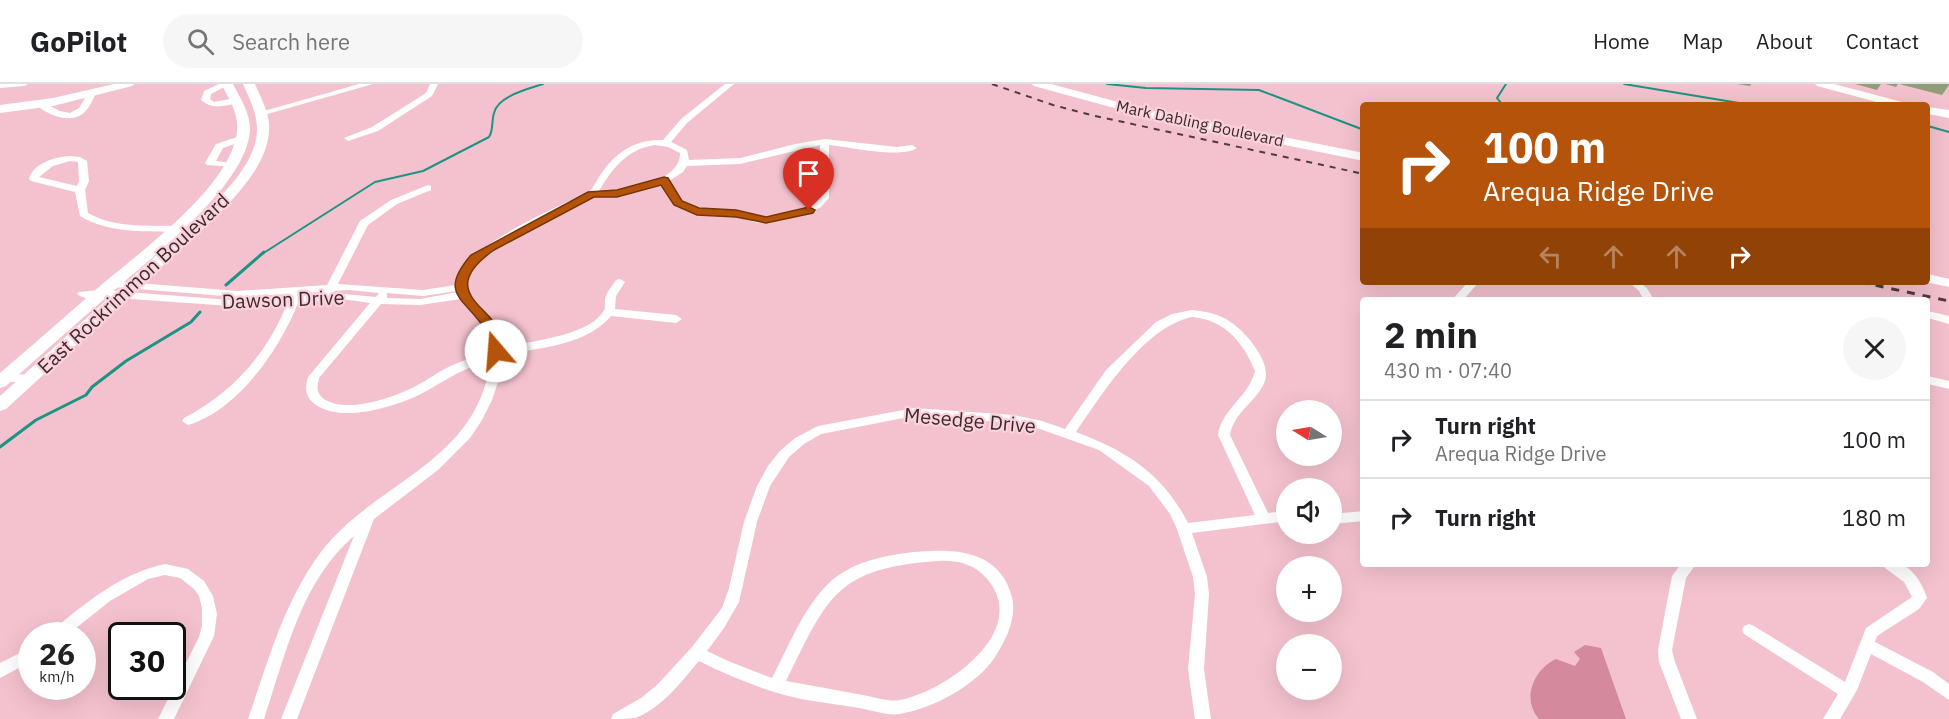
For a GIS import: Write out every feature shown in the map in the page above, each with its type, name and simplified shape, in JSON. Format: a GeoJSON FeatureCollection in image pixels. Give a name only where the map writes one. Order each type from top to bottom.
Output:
{"type":"FeatureCollection","features":[{"type":"Feature","properties":{"kind":"main road"},"geometry":{"type":"LineString","coordinates":[[0,108],[39,104],[128,84]]}},
{"type":"Feature","properties":{"kind":"main road","name":"East Rockrimmon Boulevard"},"geometry":{"type":"LineString","coordinates":[[0,405],[29,380],[114,290],[217,187],[232,165],[243,138],[242,114],[226,84]]}},
{"type":"Feature","properties":{"kind":"main road","name":"East Rockrimmon Boulevard"},"geometry":{"type":"LineString","coordinates":[[2,379],[215,210],[239,183],[253,162],[261,143],[263,124],[249,84]]}},
{"type":"Feature","properties":{"kind":"main road","name":"Mark Dabling Boulevard"},"geometry":{"type":"LineString","coordinates":[[1038,84],[1147,113],[1360,156]]}},
{"type":"Feature","properties":{"kind":"main road"},"geometry":{"type":"LineString","coordinates":[[1821,84],[1890,102]]}},
{"type":"Feature","properties":{"kind":"main road"},"geometry":{"type":"LineString","coordinates":[[1930,111],[1949,114]]}},
{"type":"Feature","properties":{"kind":"main road"},"geometry":{"type":"LineString","coordinates":[[1930,278],[1949,283]]}},
{"type":"Feature","properties":{"kind":"street"},"geometry":{"type":"LineString","coordinates":[[0,85],[24,84]]}},
{"type":"Feature","properties":{"kind":"street"},"geometry":{"type":"LineString","coordinates":[[226,84],[207,93],[205,100],[213,105],[236,102]]}},
{"type":"Feature","properties":{"kind":"street"},"geometry":{"type":"LineString","coordinates":[[261,113],[335,88],[369,84]]}},
{"type":"Feature","properties":{"kind":"street"},"geometry":{"type":"LineString","coordinates":[[348,138],[375,129],[429,93],[434,84]]}},
{"type":"Feature","properties":{"kind":"street"},"geometry":{"type":"LineString","coordinates":[[665,143],[684,121],[730,84]]}},
{"type":"Feature","properties":{"kind":"street"},"geometry":{"type":"LineString","coordinates":[[232,165],[210,163],[219,146],[243,138]]}},
{"type":"Feature","properties":{"kind":"street"},"geometry":{"type":"LineString","coordinates":[[592,194],[617,194],[664,181],[685,163],[740,161],[825,142],[897,150],[912,148]]}},
{"type":"Feature","properties":{"kind":"street"},"geometry":{"type":"LineString","coordinates":[[664,181],[678,203],[697,212],[736,214],[766,220],[803,213],[818,205],[824,198],[825,142]]}},
{"type":"Feature","properties":{"kind":"street"},"geometry":{"type":"LineString","coordinates":[[256,719],[299,602],[319,564],[342,538],[448,452],[463,436],[486,403],[496,355],[496,340],[492,330],[462,291],[463,271],[489,248],[592,194],[626,152],[645,144],[665,143],[678,147],[684,152],[685,163]]}},
{"type":"Feature","properties":{"kind":"street"},"geometry":{"type":"LineString","coordinates":[[80,190],[42,183],[34,179],[34,176],[52,163],[78,158],[82,161],[84,182],[80,190],[83,214],[106,224],[174,229]]}},
{"type":"Feature","properties":{"kind":"street"},"geometry":{"type":"LineString","coordinates":[[328,292],[364,224],[394,202],[428,188]]}},
{"type":"Feature","properties":{"kind":"street"},"geometry":{"type":"LineString","coordinates":[[387,291],[314,377],[311,390],[313,396],[326,406],[336,409],[361,408],[393,400],[414,392],[463,365],[581,332],[602,320],[610,312],[611,296],[620,282]]}},
{"type":"Feature","properties":{"kind":"street"},"geometry":{"type":"LineString","coordinates":[[1460,297],[1471,285]]}},
{"type":"Feature","properties":{"kind":"street"},"geometry":{"type":"LineString","coordinates":[[1638,285],[1647,297]]}},
{"type":"Feature","properties":{"kind":"street","name":"Dawson Drive"},"geometry":{"type":"LineString","coordinates":[[82,294],[114,290],[244,304],[328,292],[462,291]]}},
{"type":"Feature","properties":{"kind":"street","name":"Dawson Drive"},"geometry":{"type":"LineString","coordinates":[[328,292],[379,300],[420,302],[462,291]]}},
{"type":"Feature","properties":{"kind":"street"},"geometry":{"type":"LineString","coordinates":[[188,421],[209,412],[260,363],[283,328],[297,295]]}},
{"type":"Feature","properties":{"kind":"street"},"geometry":{"type":"LineString","coordinates":[[610,312],[676,319]]}},
{"type":"Feature","properties":{"kind":"street"},"geometry":{"type":"LineString","coordinates":[[1068,434],[1110,373],[1160,325],[1168,320],[1191,314],[1216,318],[1238,330],[1261,371],[1257,386],[1229,417],[1224,426],[1224,435],[1264,519]]}},
{"type":"Feature","properties":{"kind":"street"},"geometry":{"type":"LineString","coordinates":[[1930,315],[1949,320]]}},
{"type":"Feature","properties":{"kind":"street"},"geometry":{"type":"LineString","coordinates":[[2,379],[29,380]]}},
{"type":"Feature","properties":{"kind":"street"},"geometry":{"type":"LineString","coordinates":[[1930,380],[1949,385]]}},
{"type":"Feature","properties":{"kind":"street","name":"Mesedge Drive"},"geometry":{"type":"LineString","coordinates":[[619,719],[654,698],[726,616],[732,602],[752,513],[763,483],[772,468],[803,437],[830,427],[914,412],[1027,421],[1103,447],[1154,483],[1167,499],[1184,529],[1200,577],[1202,594],[1196,669],[1203,719]]}},
{"type":"Feature","properties":{"kind":"street"},"geometry":{"type":"LineString","coordinates":[[1342,518],[1360,516]]}},
{"type":"Feature","properties":{"kind":"street"},"geometry":{"type":"LineString","coordinates":[[1184,529],[1276,517]]}},
{"type":"Feature","properties":{"kind":"street"},"geometry":{"type":"LineString","coordinates":[[289,719],[367,518]]}},
{"type":"Feature","properties":{"kind":"street"},"geometry":{"type":"LineString","coordinates":[[696,652],[723,666],[776,686],[897,708],[916,703],[951,687],[966,677],[981,662],[994,645],[1001,629],[1006,611],[1004,593],[987,568],[957,556],[943,555],[894,560],[852,574],[834,588],[818,607],[776,686]]}},
{"type":"Feature","properties":{"kind":"street"},"geometry":{"type":"LineString","coordinates":[[1686,567],[1679,576],[1665,650],[1666,662],[1689,719]]}},
{"type":"Feature","properties":{"kind":"street"},"geometry":{"type":"LineString","coordinates":[[1834,718],[1848,692],[1871,632],[1914,605],[1920,598],[1918,588],[1911,579],[1894,567]]}},
{"type":"Feature","properties":{"kind":"street"},"geometry":{"type":"LineString","coordinates":[[74,622],[118,589],[143,575],[170,569],[184,573],[195,581],[209,603],[207,634],[166,719]]}},
{"type":"Feature","properties":{"kind":"street"},"geometry":{"type":"LineString","coordinates":[[1749,630],[1848,692]]}},
{"type":"Feature","properties":{"kind":"street"},"geometry":{"type":"LineString","coordinates":[[1867,645],[1928,677],[1949,693]]}},
{"type":"Feature","properties":{"kind":"street"},"geometry":{"type":"LineString","coordinates":[[0,671],[18,661]]}},
{"type":"Feature","properties":{"kind":"shaded area"},"geometry":{"type":"Polygon","coordinates":[[[1585,645],[1601,648],[1626,719],[1539,719],[1531,703],[1532,685],[1536,677],[1556,659],[1575,666],[1580,659],[1574,652],[1585,645]]]}},
{"type":"Feature","properties":{"kind":"waterway"},"geometry":{"type":"LineString","coordinates":[[262,254],[375,182],[423,171],[489,137],[494,113],[501,102],[514,94],[543,84]]}},
{"type":"Feature","properties":{"kind":"waterway"},"geometry":{"type":"LineString","coordinates":[[1107,84],[1146,88],[1259,90],[1360,128]]}},
{"type":"Feature","properties":{"kind":"waterway"},"geometry":{"type":"LineString","coordinates":[[1500,102],[1497,98],[1506,84]]}},
{"type":"Feature","properties":{"kind":"waterway"},"geometry":{"type":"LineString","coordinates":[[1624,84],[1733,102]]}},
{"type":"Feature","properties":{"kind":"waterway"},"geometry":{"type":"LineString","coordinates":[[1930,127],[1949,132]]}},
{"type":"Feature","properties":{"kind":"waterway"},"geometry":{"type":"LineString","coordinates":[[226,285],[264,252]]}},
{"type":"Feature","properties":{"kind":"waterway"},"geometry":{"type":"LineString","coordinates":[[0,447],[36,420],[86,395],[92,387],[126,361],[191,322],[200,312]]}},
{"type":"Feature","properties":{"kind":"railway"},"geometry":{"type":"LineString","coordinates":[[992,84],[1053,105],[1095,116],[1360,173]]}},
{"type":"Feature","properties":{"kind":"railway"},"geometry":{"type":"LineString","coordinates":[[1874,285],[1949,301]]}},
{"type":"Feature","properties":{"kind":"route"},"geometry":{"type":"LineString","coordinates":[[496,351],[496,340],[492,330],[463,295],[460,287],[463,271],[489,248],[576,201],[592,194],[617,194],[664,181],[678,203],[697,212],[736,214],[766,220],[809,210]]}}]}
